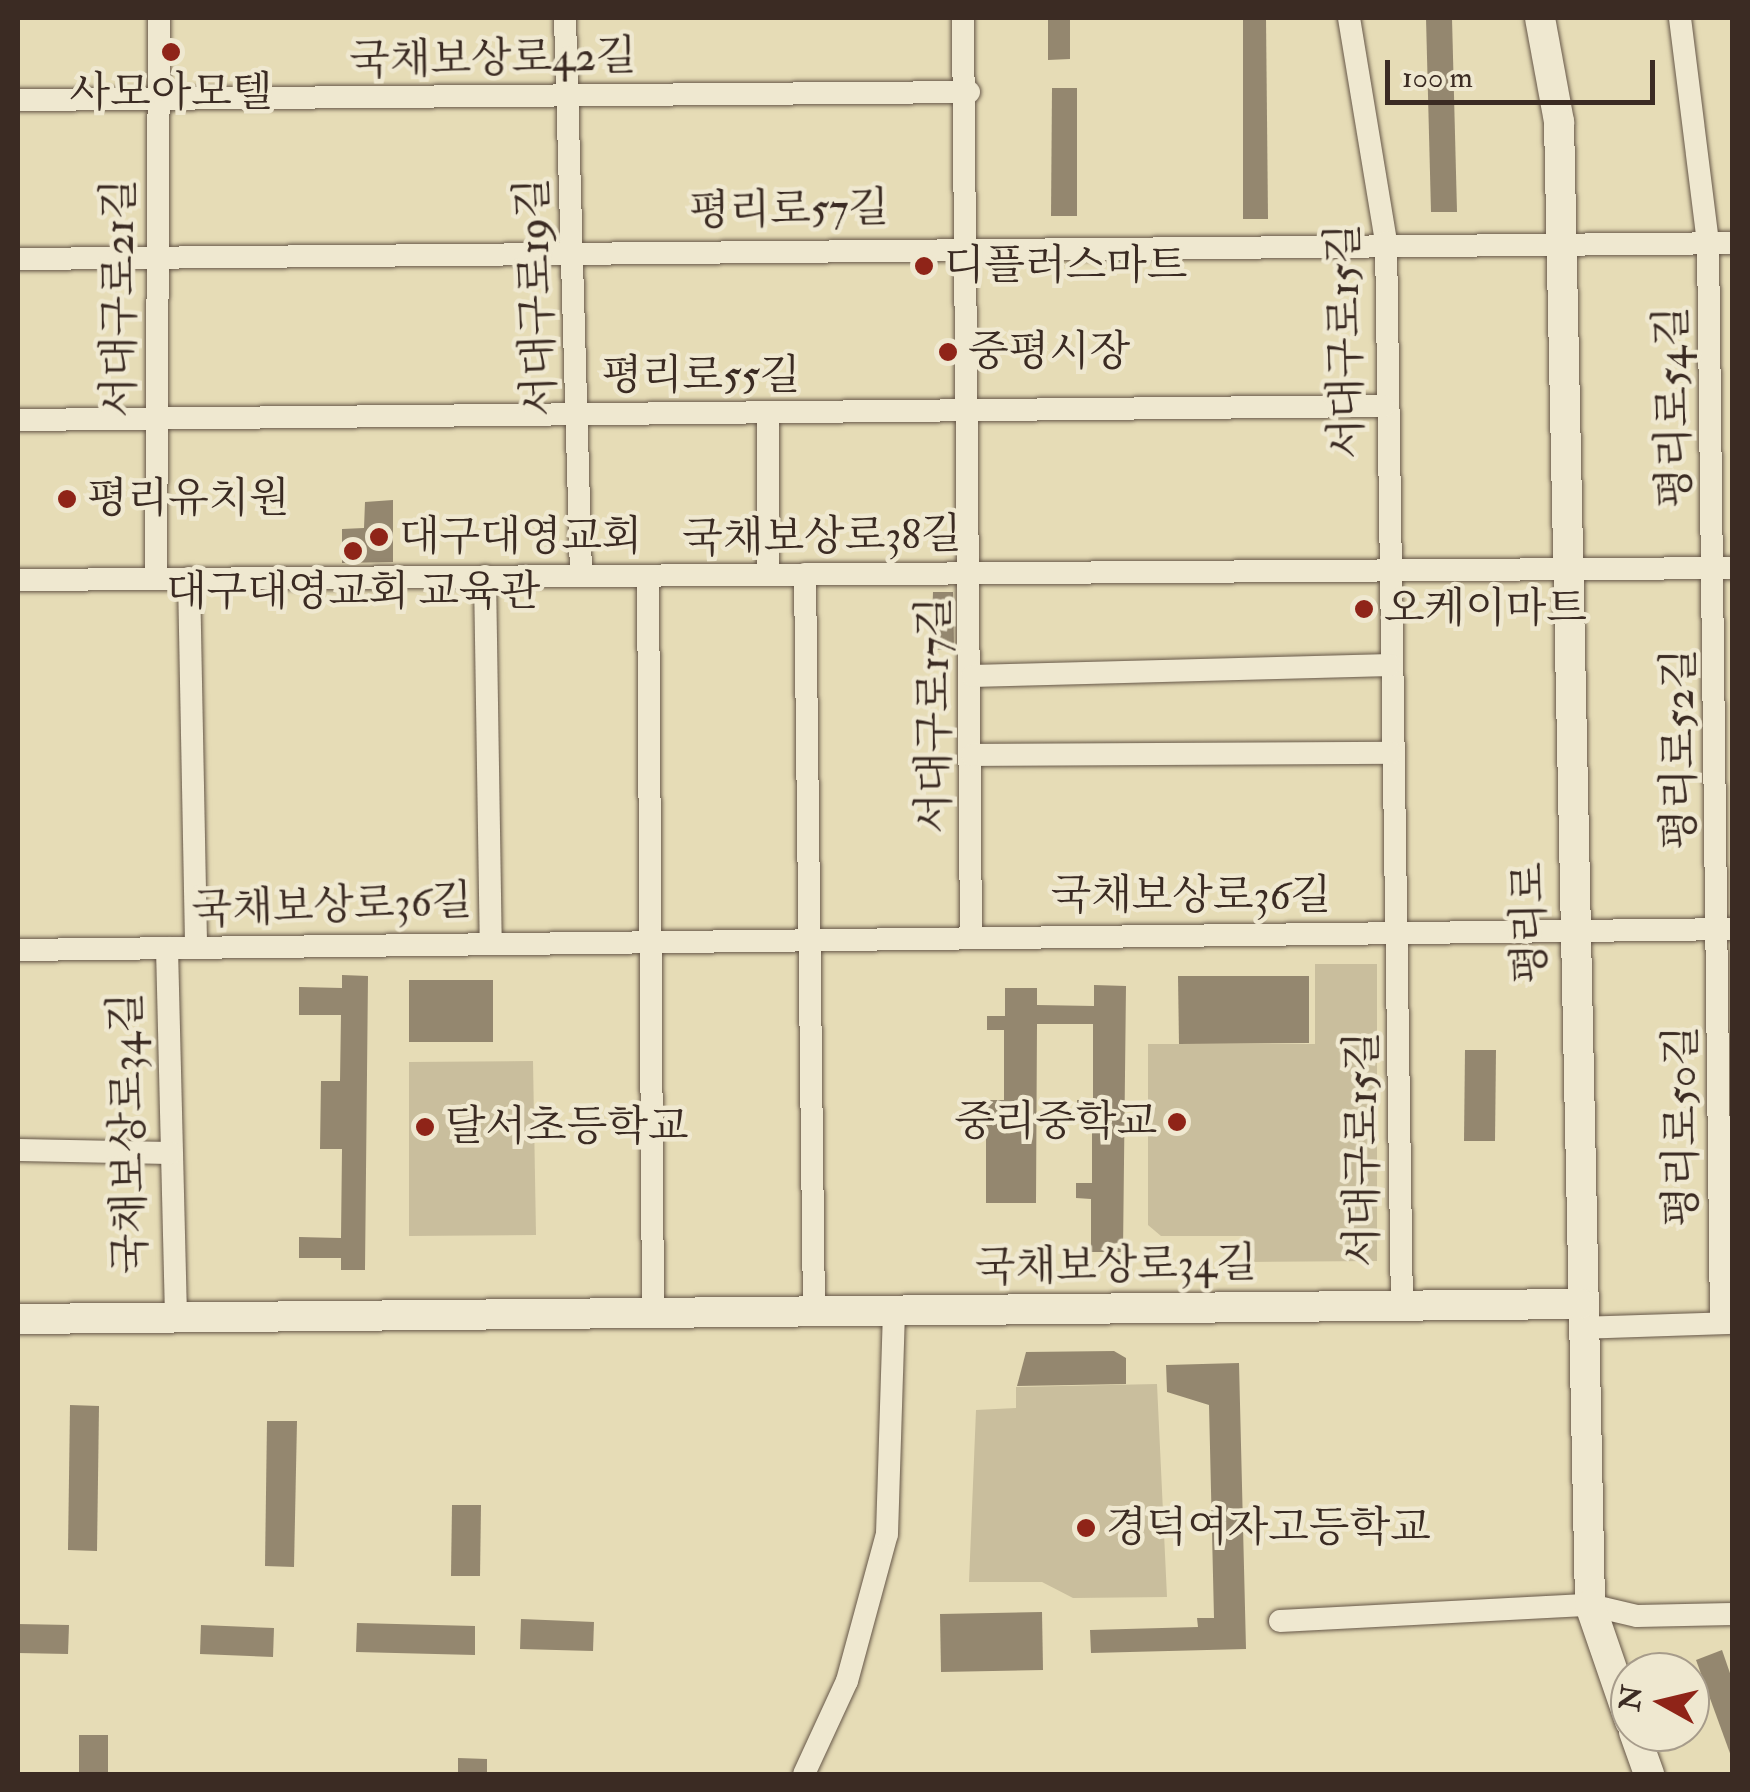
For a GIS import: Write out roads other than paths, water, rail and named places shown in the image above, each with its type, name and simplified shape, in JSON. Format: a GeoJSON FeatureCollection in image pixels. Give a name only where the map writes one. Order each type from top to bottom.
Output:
{"type":"FeatureCollection","features":[{"type":"Feature","properties":{"kind":"main road","name":"평리로"},"geometry":{"type":"LineString","coordinates":[[1540,18],[1558,122],[1590,1605],[1610,1663]]}},
{"type":"Feature","properties":{"kind":"main road","name":"국채보상로34길"},"geometry":{"type":"LineString","coordinates":[[18,1319],[1402,1306],[1581,1316]]}},
{"type":"Feature","properties":{"kind":"street","name":"서대구로21길"},"geometry":{"type":"LineString","coordinates":[[156,579],[159,18]]}},
{"type":"Feature","properties":{"kind":"street","name":"서대구로19길"},"geometry":{"type":"LineString","coordinates":[[565,18],[581,575]]}},
{"type":"Feature","properties":{"kind":"street","name":"서대구로17길"},"geometry":{"type":"LineString","coordinates":[[963,18],[969,92],[974,414],[971,934]]}},
{"type":"Feature","properties":{"kind":"street","name":"서대구로15길"},"geometry":{"type":"LineString","coordinates":[[1349,18],[1386,242],[1384,406],[1390,568],[1390,752],[1400,934],[1402,1306]]}},
{"type":"Feature","properties":{"kind":"street","name":"평리로54길"},"geometry":{"type":"LineString","coordinates":[[1566,566],[1724,568],[1708,244],[1680,18]]}},
{"type":"Feature","properties":{"kind":"street","name":"국채보상로42길"},"geometry":{"type":"LineString","coordinates":[[18,100],[969,92]]}},
{"type":"Feature","properties":{"kind":"street","name":"평리로57길"},"geometry":{"type":"LineString","coordinates":[[18,259],[1560,240]]}},
{"type":"Feature","properties":{"kind":"street"},"geometry":{"type":"LineString","coordinates":[[1560,240],[1732,244]]}},
{"type":"Feature","properties":{"kind":"street","name":"평리로55길"},"geometry":{"type":"LineString","coordinates":[[18,420],[578,413],[974,414],[1384,406]]}},
{"type":"Feature","properties":{"kind":"street"},"geometry":{"type":"LineString","coordinates":[[768,414],[768,576]]}},
{"type":"Feature","properties":{"kind":"street","name":"국채보상로38길"},"geometry":{"type":"LineString","coordinates":[[18,580],[1566,566]]}},
{"type":"Feature","properties":{"kind":"street","name":"평리로52길"},"geometry":{"type":"LineString","coordinates":[[1724,568],[1725,929]]}},
{"type":"Feature","properties":{"kind":"street"},"geometry":{"type":"LineString","coordinates":[[805,574],[814,1312]]}},
{"type":"Feature","properties":{"kind":"street"},"geometry":{"type":"LineString","coordinates":[[485,576],[491,939]]}},
{"type":"Feature","properties":{"kind":"street"},"geometry":{"type":"LineString","coordinates":[[648,576],[653,1313]]}},
{"type":"Feature","properties":{"kind":"street"},"geometry":{"type":"LineString","coordinates":[[189,578],[196,946]]}},
{"type":"Feature","properties":{"kind":"street"},"geometry":{"type":"LineString","coordinates":[[973,676],[1390,665]]}},
{"type":"Feature","properties":{"kind":"street"},"geometry":{"type":"LineString","coordinates":[[972,756],[1390,752]]}},
{"type":"Feature","properties":{"kind":"street"},"geometry":{"type":"LineString","coordinates":[[1573,931],[1725,929]]}},
{"type":"Feature","properties":{"kind":"street","name":"평리로50길"},"geometry":{"type":"LineString","coordinates":[[1581,1316],[1726,1323],[1725,929]]}},
{"type":"Feature","properties":{"kind":"street","name":"국채보상로36길"},"geometry":{"type":"LineString","coordinates":[[18,950],[648,936],[1573,931]]}},
{"type":"Feature","properties":{"kind":"street","name":"국채보상로34길"},"geometry":{"type":"LineString","coordinates":[[167,948],[176,1318]]}},
{"type":"Feature","properties":{"kind":"street"},"geometry":{"type":"LineString","coordinates":[[18,1150],[171,1153]]}},
{"type":"Feature","properties":{"kind":"street"},"geometry":{"type":"LineString","coordinates":[[804,1774],[848,1681],[887,1534],[894,1310]]}},
{"type":"Feature","properties":{"kind":"street"},"geometry":{"type":"LineString","coordinates":[[1280,1621],[1590,1605],[1637,1616],[1732,1614]]}},
{"type":"Feature","properties":{"kind":"place","name":"사모아모텔"},"geometry":{"type":"Point","coordinates":[171,52]}},
{"type":"Feature","properties":{"kind":"place","name":"디플러스마트"},"geometry":{"type":"Point","coordinates":[924,266]}},
{"type":"Feature","properties":{"kind":"place","name":"중평시장"},"geometry":{"type":"Point","coordinates":[948,352]}},
{"type":"Feature","properties":{"kind":"place","name":"평리유치원"},"geometry":{"type":"Point","coordinates":[67,499]}},
{"type":"Feature","properties":{"kind":"place","name":"대구대영교회"},"geometry":{"type":"Point","coordinates":[379,537]}},
{"type":"Feature","properties":{"kind":"place","name":"대구대영교회 교육관"},"geometry":{"type":"Point","coordinates":[353,551]}},
{"type":"Feature","properties":{"kind":"place","name":"오케이마트"},"geometry":{"type":"Point","coordinates":[1364,609]}},
{"type":"Feature","properties":{"kind":"place","name":"중리중학교"},"geometry":{"type":"Point","coordinates":[1177,1122]}},
{"type":"Feature","properties":{"kind":"place","name":"달서초등학교"},"geometry":{"type":"Point","coordinates":[425,1127]}},
{"type":"Feature","properties":{"kind":"place","name":"경덕여자고등학교"},"geometry":{"type":"Point","coordinates":[1086,1528]}}]}
